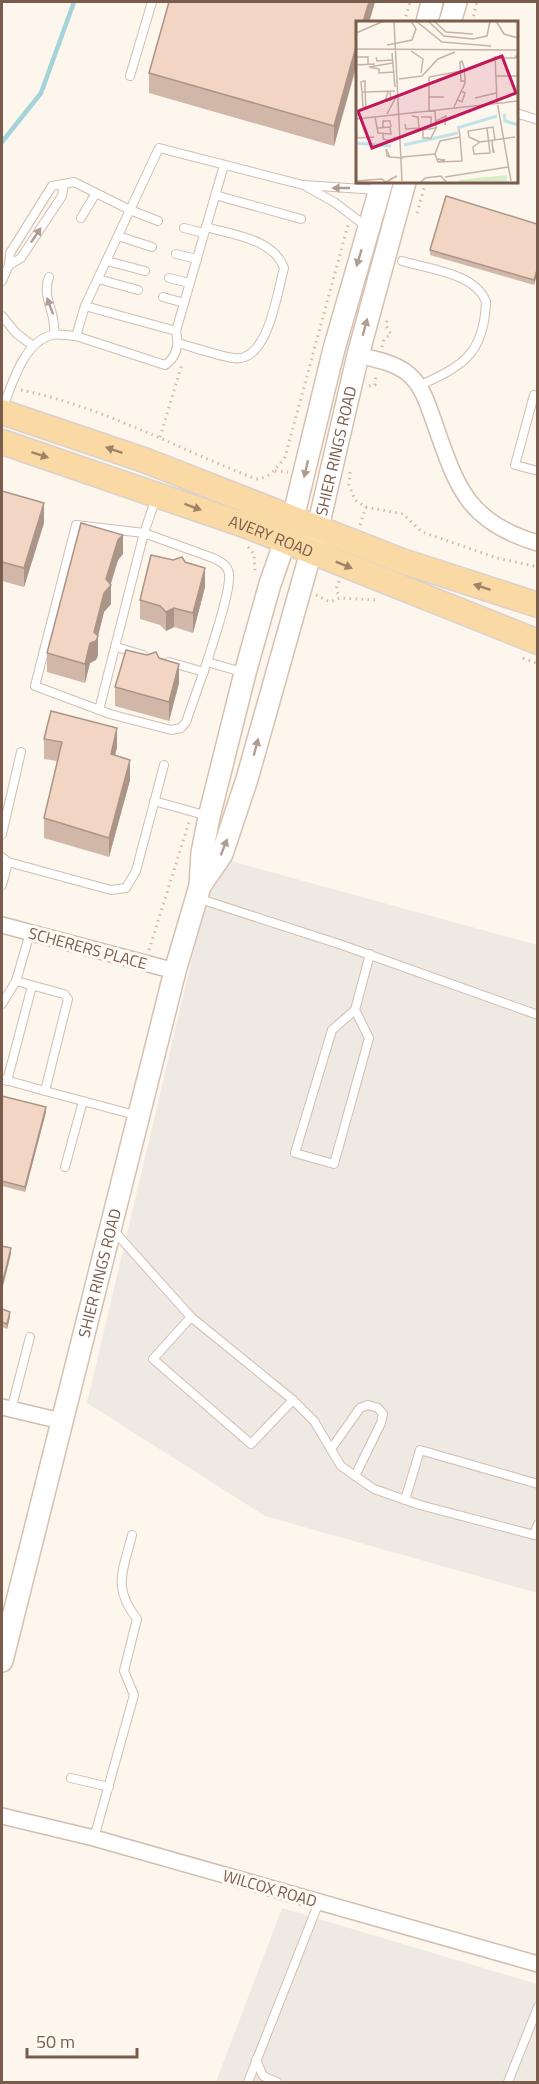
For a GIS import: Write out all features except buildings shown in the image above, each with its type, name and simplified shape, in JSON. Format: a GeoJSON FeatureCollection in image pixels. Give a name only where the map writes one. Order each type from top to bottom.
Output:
{"type":"FeatureCollection","features":[{"type":"Feature","properties":{"kind":"main road"},"geometry":{"type":"LineString","coordinates":[[426,21],[432,2]]}},
{"type":"Feature","properties":{"kind":"main road"},"geometry":{"type":"LineString","coordinates":[[450,21],[456,2]]}},
{"type":"Feature","properties":{"kind":"main road","name":"SHIER RINGS ROAD"},"geometry":{"type":"LineString","coordinates":[[2,1661],[175,971],[198,892],[202,853],[200,813],[248,674],[270,584],[296,545],[318,527],[358,355],[405,183]]}},
{"type":"Feature","properties":{"kind":"main road","name":"SHIER RINGS ROAD"},"geometry":{"type":"LineString","coordinates":[[198,892],[222,854],[239,803],[298,591],[293,518],[334,349],[380,186]]}},
{"type":"Feature","properties":{"kind":"main road","name":"AVERY ROAD"},"geometry":{"type":"LineString","coordinates":[[2,411],[144,460],[402,561],[537,605]]}},
{"type":"Feature","properties":{"kind":"main road","name":"AVERY ROAD"},"geometry":{"type":"LineString","coordinates":[[2,442],[250,527],[537,642]]}},
{"type":"Feature","properties":{"kind":"main road"},"geometry":{"type":"LineString","coordinates":[[239,803],[233,786],[231,769],[248,674],[296,545]]}},
{"type":"Feature","properties":{"kind":"street"},"geometry":{"type":"LineString","coordinates":[[358,355],[396,366],[408,373],[426,398],[454,478],[474,509],[490,522],[537,543]]}},
{"type":"Feature","properties":{"kind":"street","name":"SCHERERS PLACE"},"geometry":{"type":"LineString","coordinates":[[2,925],[175,971]]}},
{"type":"Feature","properties":{"kind":"street"},"geometry":{"type":"LineString","coordinates":[[6,1409],[61,1421]]}},
{"type":"Feature","properties":{"kind":"street","name":"WILCOX ROAD"},"geometry":{"type":"LineString","coordinates":[[2,1816],[94,1838],[537,1964]]}},
{"type":"Feature","properties":{"kind":"lane"},"geometry":{"type":"LineString","coordinates":[[130,76],[152,2]]}},
{"type":"Feature","properties":{"kind":"lane"},"geometry":{"type":"LineString","coordinates":[[518,114],[537,120]]}},
{"type":"Feature","properties":{"kind":"lane"},"geometry":{"type":"LineString","coordinates":[[76,336],[85,306],[159,148],[303,185],[380,186]]}},
{"type":"Feature","properties":{"kind":"lane"},"geometry":{"type":"LineString","coordinates":[[184,228],[205,230],[262,244],[280,257],[284,268],[262,344],[253,354],[235,359],[182,344],[176,331],[196,259],[205,230],[224,165]]}},
{"type":"Feature","properties":{"kind":"lane"},"geometry":{"type":"LineString","coordinates":[[2,281],[9,265],[10,253],[52,186],[74,182],[130,210],[158,221]]}},
{"type":"Feature","properties":{"kind":"lane"},"geometry":{"type":"LineString","coordinates":[[9,265],[21,258],[62,196],[64,184]]}},
{"type":"Feature","properties":{"kind":"lane"},"geometry":{"type":"LineString","coordinates":[[303,185],[334,202],[368,228]]}},
{"type":"Feature","properties":{"kind":"lane"},"geometry":{"type":"LineString","coordinates":[[81,218],[96,193]]}},
{"type":"Feature","properties":{"kind":"lane"},"geometry":{"type":"LineString","coordinates":[[215,195],[301,219]]}},
{"type":"Feature","properties":{"kind":"lane"},"geometry":{"type":"LineString","coordinates":[[118,236],[152,247]]}},
{"type":"Feature","properties":{"kind":"lane"},"geometry":{"type":"LineString","coordinates":[[176,254],[196,259]]}},
{"type":"Feature","properties":{"kind":"lane"},"geometry":{"type":"LineString","coordinates":[[107,261],[145,271]]}},
{"type":"Feature","properties":{"kind":"lane"},"geometry":{"type":"LineString","coordinates":[[402,261],[466,280],[483,293],[486,302],[480,333],[468,359],[419,386]]}},
{"type":"Feature","properties":{"kind":"lane"},"geometry":{"type":"LineString","coordinates":[[50,277],[45,288],[56,322],[54,334]]}},
{"type":"Feature","properties":{"kind":"lane"},"geometry":{"type":"LineString","coordinates":[[169,278],[190,283]]}},
{"type":"Feature","properties":{"kind":"lane"},"geometry":{"type":"LineString","coordinates":[[98,279],[138,290]]}},
{"type":"Feature","properties":{"kind":"lane"},"geometry":{"type":"LineString","coordinates":[[163,297],[184,303]]}},
{"type":"Feature","properties":{"kind":"lane"},"geometry":{"type":"LineString","coordinates":[[85,306],[176,331]]}},
{"type":"Feature","properties":{"kind":"lane"},"geometry":{"type":"LineString","coordinates":[[2,316],[16,333],[33,346]]}},
{"type":"Feature","properties":{"kind":"lane"},"geometry":{"type":"LineString","coordinates":[[2,411],[33,346],[37,341],[54,334],[76,336],[165,365],[172,360],[182,344]]}},
{"type":"Feature","properties":{"kind":"lane"},"geometry":{"type":"LineString","coordinates":[[537,396],[534,395],[515,465],[537,471]]}},
{"type":"Feature","properties":{"kind":"lane"},"geometry":{"type":"LineString","coordinates":[[99,710],[144,533],[157,494]]}},
{"type":"Feature","properties":{"kind":"lane"},"geometry":{"type":"LineString","coordinates":[[76,525],[144,533],[213,558],[223,563],[229,572],[228,585],[207,662],[186,722],[181,728],[171,730],[99,710],[35,686],[76,525]]}},
{"type":"Feature","properties":{"kind":"lane"},"geometry":{"type":"LineString","coordinates":[[116,647],[149,656]]}},
{"type":"Feature","properties":{"kind":"lane"},"geometry":{"type":"LineString","coordinates":[[160,659],[204,672]]}},
{"type":"Feature","properties":{"kind":"lane"},"geometry":{"type":"LineString","coordinates":[[207,662],[248,674]]}},
{"type":"Feature","properties":{"kind":"lane"},"geometry":{"type":"LineString","coordinates":[[2,834],[21,752]]}},
{"type":"Feature","properties":{"kind":"lane"},"geometry":{"type":"LineString","coordinates":[[2,885],[5,860],[111,890],[126,888],[136,871],[165,765]]}},
{"type":"Feature","properties":{"kind":"lane"},"geometry":{"type":"LineString","coordinates":[[154,801],[200,813]]}},
{"type":"Feature","properties":{"kind":"lane"},"geometry":{"type":"LineString","coordinates":[[198,892],[537,1015]]}},
{"type":"Feature","properties":{"kind":"lane"},"geometry":{"type":"LineString","coordinates":[[2,1004],[16,981],[30,933]]}},
{"type":"Feature","properties":{"kind":"lane"},"geometry":{"type":"LineString","coordinates":[[355,1010],[369,1038],[334,1164],[295,1153],[332,1030],[355,1010],[370,954]]}},
{"type":"Feature","properties":{"kind":"lane"},"geometry":{"type":"LineString","coordinates":[[16,981],[64,994],[68,999],[45,1090]]}},
{"type":"Feature","properties":{"kind":"lane"},"geometry":{"type":"LineString","coordinates":[[32,986],[4,1080],[140,1116]]}},
{"type":"Feature","properties":{"kind":"lane"},"geometry":{"type":"LineString","coordinates":[[64,1167],[83,1101]]}},
{"type":"Feature","properties":{"kind":"lane"},"geometry":{"type":"LineString","coordinates":[[111,1227],[191,1317],[293,1400],[314,1421],[341,1466],[355,1476],[374,1489],[405,1500],[536,1535],[537,1524]]}},
{"type":"Feature","properties":{"kind":"lane"},"geometry":{"type":"LineString","coordinates":[[191,1317],[153,1359],[251,1444],[293,1400]]}},
{"type":"Feature","properties":{"kind":"lane"},"geometry":{"type":"LineString","coordinates":[[6,1409],[30,1337]]}},
{"type":"Feature","properties":{"kind":"lane"},"geometry":{"type":"LineString","coordinates":[[331,1449],[360,1408],[368,1405],[378,1408],[383,1414],[381,1423],[355,1476]]}},
{"type":"Feature","properties":{"kind":"lane"},"geometry":{"type":"LineString","coordinates":[[405,1500],[420,1450],[537,1485]]}},
{"type":"Feature","properties":{"kind":"lane"},"geometry":{"type":"LineString","coordinates":[[94,1838],[134,1695],[124,1671],[137,1619],[124,1603],[120,1582],[132,1535]]}},
{"type":"Feature","properties":{"kind":"lane"},"geometry":{"type":"LineString","coordinates":[[70,1778],[109,1787]]}},
{"type":"Feature","properties":{"kind":"lane"},"geometry":{"type":"LineString","coordinates":[[248,2082],[319,1902]]}},
{"type":"Feature","properties":{"kind":"lane"},"geometry":{"type":"LineString","coordinates":[[508,2082],[537,2007]]}},
{"type":"Feature","properties":{"kind":"lane"},"geometry":{"type":"LineString","coordinates":[[256,2060],[263,2076],[277,2082]]}},
{"type":"Feature","properties":{"kind":"path"},"geometry":{"type":"LineString","coordinates":[[404,21],[410,2]]}},
{"type":"Feature","properties":{"kind":"path"},"geometry":{"type":"LineString","coordinates":[[472,21],[477,2]]}},
{"type":"Feature","properties":{"kind":"path"},"geometry":{"type":"LineString","coordinates":[[11,388],[40,394],[160,437],[219,465],[256,479],[263,479],[275,471],[285,457],[351,216]]}},
{"type":"Feature","properties":{"kind":"path"},"geometry":{"type":"LineString","coordinates":[[160,437],[182,344]]}},
{"type":"Feature","properties":{"kind":"path"},"geometry":{"type":"LineString","coordinates":[[258,504],[265,486],[263,479]]}},
{"type":"Feature","properties":{"kind":"path"},"geometry":{"type":"LineString","coordinates":[[366,507],[402,514],[422,532],[496,558],[537,567]]}},
{"type":"Feature","properties":{"kind":"path"},"geometry":{"type":"LineString","coordinates":[[250,527],[244,542],[254,554],[253,579],[270,584]]}},
{"type":"Feature","properties":{"kind":"path"},"geometry":{"type":"LineString","coordinates":[[298,591],[324,597],[330,602],[340,598],[382,600]]}},
{"type":"Feature","properties":{"kind":"path"},"geometry":{"type":"LineString","coordinates":[[517,654],[537,664]]}},
{"type":"Feature","properties":{"kind":"path"},"geometry":{"type":"LineString","coordinates":[[145,963],[200,813]]}},
{"type":"Feature","properties":{"kind":"shaded area"},"geometry":{"type":"Polygon","coordinates":[[[216,857],[537,945],[537,1593],[265,1516],[87,1403],[216,857]]]}},
{"type":"Feature","properties":{"kind":"shaded area"},"geometry":{"type":"Polygon","coordinates":[[[282,1908],[537,1984],[537,2082],[216,2082],[282,1908]]]}},
{"type":"Feature","properties":{"kind":"waterway"},"geometry":{"type":"LineString","coordinates":[[2,142],[41,93],[74,2]]}}]}
